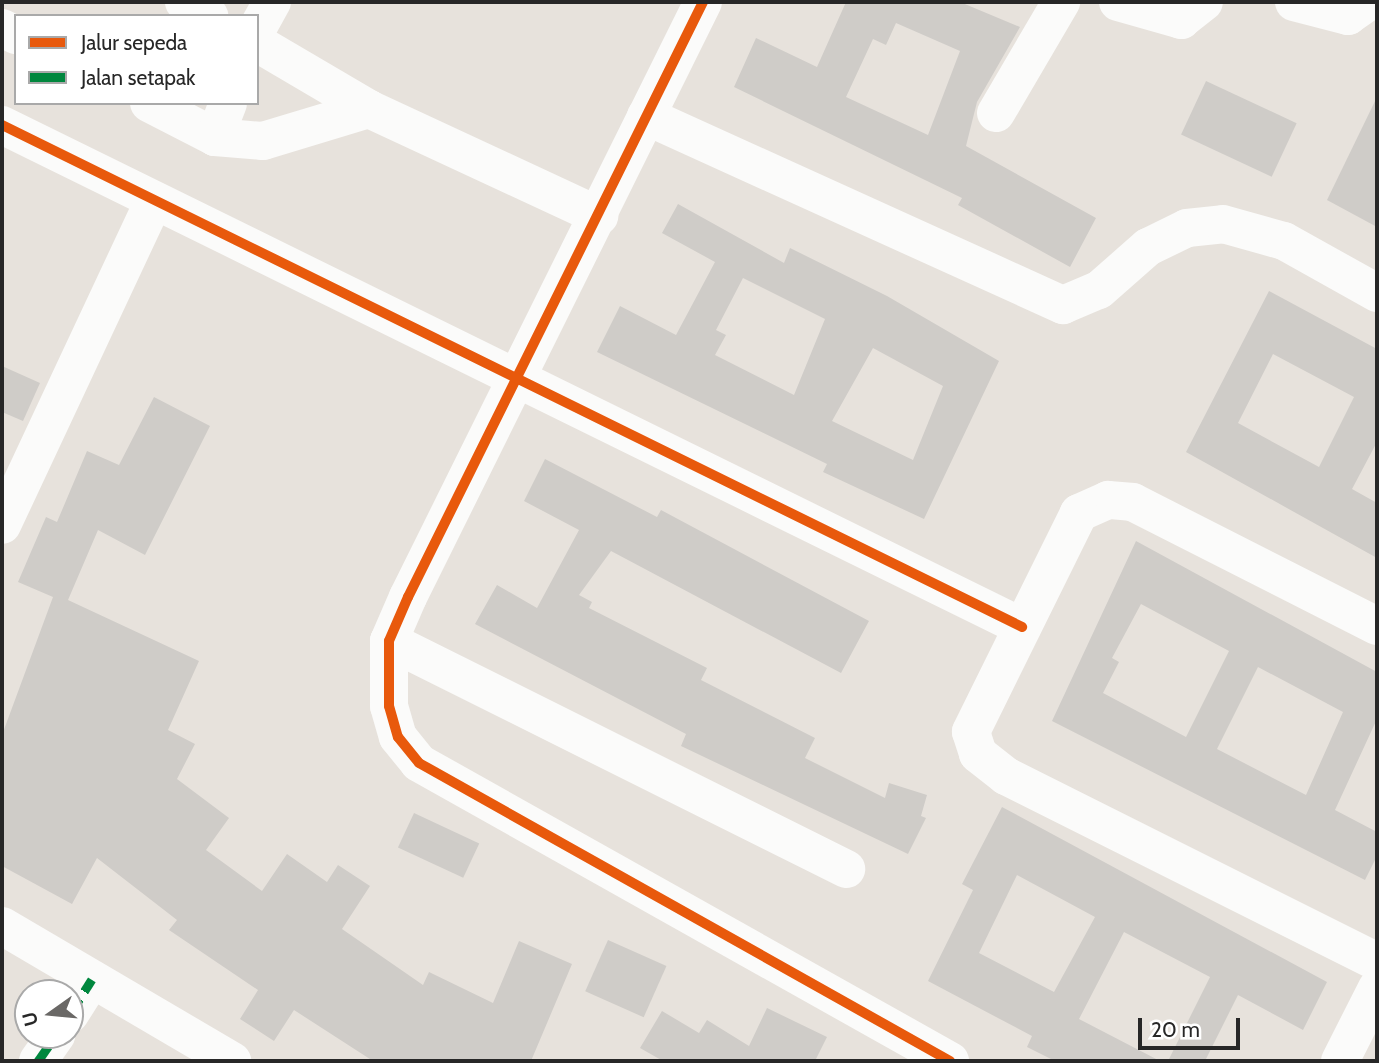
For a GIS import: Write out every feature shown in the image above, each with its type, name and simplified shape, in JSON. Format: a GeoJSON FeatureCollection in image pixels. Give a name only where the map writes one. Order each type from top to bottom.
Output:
{"type":"FeatureCollection","features":[{"type":"Feature","properties":{"kind":"street"},"geometry":{"type":"LineString","coordinates":[[184,2],[205,14]]}},
{"type":"Feature","properties":{"kind":"street"},"geometry":{"type":"LineString","coordinates":[[259,25],[272,2]]}},
{"type":"Feature","properties":{"kind":"street"},"geometry":{"type":"LineString","coordinates":[[703,2],[389,641],[389,706],[398,737],[419,763],[950,1061]]}},
{"type":"Feature","properties":{"kind":"street"},"geometry":{"type":"LineString","coordinates":[[996,113],[1061,2]]}},
{"type":"Feature","properties":{"kind":"street"},"geometry":{"type":"LineString","coordinates":[[1118,2],[1175,20],[1188,19],[1203,2]]}},
{"type":"Feature","properties":{"kind":"street"},"geometry":{"type":"LineString","coordinates":[[1294,2],[1339,16],[1368,2]]}},
{"type":"Feature","properties":{"kind":"street"},"geometry":{"type":"LineString","coordinates":[[259,44],[369,109],[599,216]]}},
{"type":"Feature","properties":{"kind":"street"},"geometry":{"type":"LineString","coordinates":[[157,105],[221,120],[263,141],[369,109]]}},
{"type":"Feature","properties":{"kind":"street"},"geometry":{"type":"LineString","coordinates":[[646,116],[1063,305],[1099,290],[1148,247],[1187,228],[1223,224],[1284,241],[1377,293]]}},
{"type":"Feature","properties":{"kind":"street"},"geometry":{"type":"LineString","coordinates":[[2,125],[517,384],[1022,627]]}},
{"type":"Feature","properties":{"kind":"street"},"geometry":{"type":"LineString","coordinates":[[2,525],[153,203]]}},
{"type":"Feature","properties":{"kind":"street"},"geometry":{"type":"LineString","coordinates":[[1377,626],[1133,502],[1108,500],[1079,513],[971,732],[978,754],[1006,776],[1377,962]]}},
{"type":"Feature","properties":{"kind":"street"},"geometry":{"type":"LineString","coordinates":[[389,641],[846,870]]}},
{"type":"Feature","properties":{"kind":"street"},"geometry":{"type":"LineString","coordinates":[[2,926],[232,1061]]}},
{"type":"Feature","properties":{"kind":"street"},"geometry":{"type":"LineString","coordinates":[[84,992],[92,979]]}},
{"type":"Feature","properties":{"kind":"street"},"geometry":{"type":"LineString","coordinates":[[1340,1061],[1377,988]]}},
{"type":"Feature","properties":{"kind":"building"},"geometry":{"type":"Polygon","coordinates":[[[846,2],[960,2],[1020,27],[977,102],[966,146],[1096,218],[1070,267],[958,205],[962,198],[734,87],[756,38],[817,67],[846,2]],[[896,23],[886,45],[873,39],[846,97],[928,135],[960,51],[896,23]]]}},
{"type":"Feature","properties":{"kind":"building"},"geometry":{"type":"Polygon","coordinates":[[[1206,81],[1297,123],[1272,177],[1181,134],[1206,81]]]}},
{"type":"Feature","properties":{"kind":"building"},"geometry":{"type":"Polygon","coordinates":[[[1377,97],[1377,227],[1327,200],[1377,97]]]}},
{"type":"Feature","properties":{"kind":"building"},"geometry":{"type":"Polygon","coordinates":[[[678,204],[784,263],[790,248],[887,296],[999,361],[924,519],[823,472],[827,464],[597,352],[620,306],[676,335],[715,262],[662,233],[678,204]],[[743,278],[716,330],[726,335],[715,355],[794,395],[825,319],[743,278]],[[873,348],[832,421],[913,460],[943,386],[873,348]]]}},
{"type":"Feature","properties":{"kind":"building"},"geometry":{"type":"Polygon","coordinates":[[[1269,291],[1377,349],[1377,442],[1352,489],[1377,503],[1377,558],[1186,452],[1269,291]],[[1273,354],[1238,423],[1319,467],[1354,397],[1273,354]]]}},
{"type":"Feature","properties":{"kind":"building"},"geometry":{"type":"Polygon","coordinates":[[[2,366],[40,383],[23,421],[2,412],[2,366]]]}},
{"type":"Feature","properties":{"kind":"building"},"geometry":{"type":"Polygon","coordinates":[[[154,397],[210,426],[145,555],[98,530],[68,600],[199,661],[168,730],[195,744],[177,779],[229,818],[206,850],[262,891],[287,854],[327,882],[338,865],[370,886],[342,929],[423,985],[429,972],[493,1003],[519,941],[572,964],[531,1061],[373,1061],[294,1010],[274,1041],[240,1019],[258,990],[169,930],[177,920],[97,858],[72,904],[2,866],[2,735],[53,597],[18,582],[46,517],[57,522],[87,451],[119,465],[154,397]]]}},
{"type":"Feature","properties":{"kind":"building"},"geometry":{"type":"Polygon","coordinates":[[[545,459],[657,517],[661,510],[869,621],[841,673],[611,551],[579,595],[592,602],[589,608],[707,668],[701,680],[815,738],[805,758],[885,798],[889,783],[927,795],[921,816],[926,818],[908,854],[681,746],[686,734],[475,624],[497,585],[537,608],[579,530],[524,501],[545,459]]]}},
{"type":"Feature","properties":{"kind":"building"},"geometry":{"type":"Polygon","coordinates":[[[1136,541],[1377,672],[1377,719],[1335,810],[1377,832],[1377,856],[1365,880],[1052,721],[1136,541]],[[1141,604],[1112,658],[1119,662],[1103,693],[1186,737],[1229,651],[1141,604]],[[1258,667],[1217,749],[1306,795],[1343,712],[1258,667]]]}},
{"type":"Feature","properties":{"kind":"building"},"geometry":{"type":"Polygon","coordinates":[[[1002,807],[1327,982],[1303,1030],[1238,995],[1205,1061],[1168,1061],[1210,977],[1124,932],[1079,1019],[1160,1061],[1055,1061],[1027,1047],[1032,1036],[928,981],[973,890],[962,884],[1002,807]],[[1017,875],[979,953],[1054,992],[1095,917],[1017,875]]]}},
{"type":"Feature","properties":{"kind":"building"},"geometry":{"type":"Polygon","coordinates":[[[414,813],[479,843],[463,878],[398,847],[414,813]]]}},
{"type":"Feature","properties":{"kind":"building"},"geometry":{"type":"Polygon","coordinates":[[[608,940],[666,966],[644,1017],[585,991],[608,940]]]}},
{"type":"Feature","properties":{"kind":"building"},"geometry":{"type":"Polygon","coordinates":[[[767,1008],[827,1037],[815,1061],[663,1061],[640,1048],[662,1011],[699,1033],[707,1020],[749,1046],[767,1008]]]}},
{"type":"Feature","properties":{"kind":"marked path"},"geometry":{"type":"LineString","coordinates":[[84,992],[92,979]]}},
{"type":"Feature","properties":{"kind":"marked path"},"geometry":{"type":"LineString","coordinates":[[38,1061],[46,1049]]}},
{"type":"Feature","properties":{"kind":"cycle path"},"geometry":{"type":"LineString","coordinates":[[703,2],[408,597],[389,641],[389,706],[398,737],[419,763],[950,1061]]}},
{"type":"Feature","properties":{"kind":"cycle path"},"geometry":{"type":"LineString","coordinates":[[2,125],[1022,627]]}}]}
